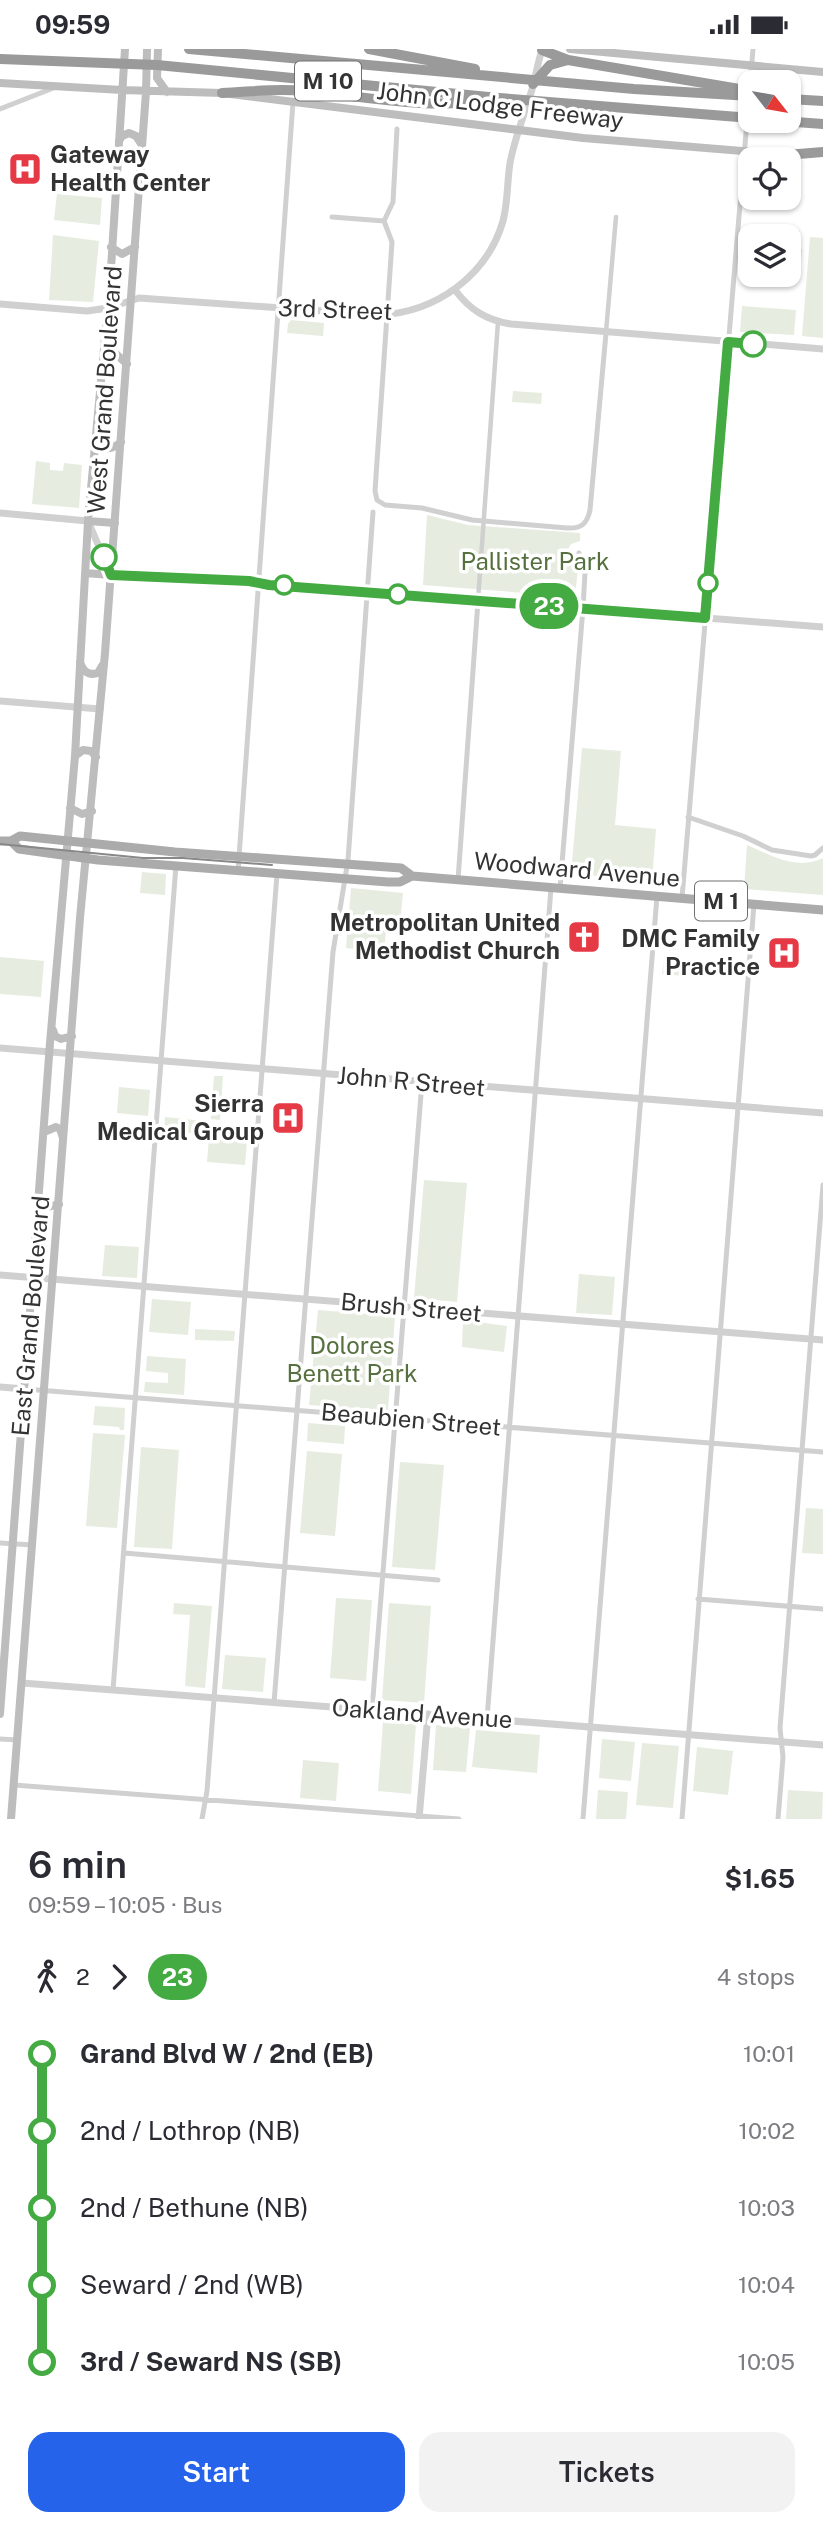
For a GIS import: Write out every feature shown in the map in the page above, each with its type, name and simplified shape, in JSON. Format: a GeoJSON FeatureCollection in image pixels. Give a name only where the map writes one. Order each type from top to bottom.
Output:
{"type":"FeatureCollection","features":[{"type":"Feature","properties":{"kind":"highway","name":"John C Lodge Freeway"},"geometry":{"type":"LineString","coordinates":[[189,49],[603,87],[738,95]]}},
{"type":"Feature","properties":{"kind":"highway"},"geometry":{"type":"LineString","coordinates":[[369,49],[486,71],[603,87]]}},
{"type":"Feature","properties":{"kind":"highway"},"geometry":{"type":"LineString","coordinates":[[541,49],[738,83]]}},
{"type":"Feature","properties":{"kind":"highway"},"geometry":{"type":"LineString","coordinates":[[533,84],[539,72],[569,54]]}},
{"type":"Feature","properties":{"kind":"highway","name":"John C Lodge Freeway"},"geometry":{"type":"LineString","coordinates":[[0,59],[157,65],[499,98],[738,117]]}},
{"type":"Feature","properties":{"kind":"highway"},"geometry":{"type":"LineString","coordinates":[[222,93],[282,90],[404,101],[473,102],[499,98]]}},
{"type":"Feature","properties":{"kind":"highway"},"geometry":{"type":"LineString","coordinates":[[802,99],[823,101]]}},
{"type":"Feature","properties":{"kind":"highway"},"geometry":{"type":"LineString","coordinates":[[802,122],[823,124]]}},
{"type":"Feature","properties":{"kind":"highway"},"geometry":{"type":"LineString","coordinates":[[801,154],[823,152]]}},
{"type":"Feature","properties":{"kind":"main road","name":"West Grand Boulevard"},"geometry":{"type":"LineString","coordinates":[[67,841],[75,756],[88,521],[108,308],[125,49]]}},
{"type":"Feature","properties":{"kind":"main road","name":"West Grand Boulevard"},"geometry":{"type":"LineString","coordinates":[[87,859],[127,365],[147,49]]}},
{"type":"Feature","properties":{"kind":"main road"},"geometry":{"type":"LineString","coordinates":[[158,49],[157,78],[167,92]]}},
{"type":"Feature","properties":{"kind":"main road"},"geometry":{"type":"LineString","coordinates":[[541,49],[550,49]]}},
{"type":"Feature","properties":{"kind":"main road"},"geometry":{"type":"LineString","coordinates":[[569,54],[599,52],[823,72]]}},
{"type":"Feature","properties":{"kind":"main road","name":"John C Lodge Freeway"},"geometry":{"type":"LineString","coordinates":[[0,83],[146,92],[222,93],[519,130],[738,151]]}},
{"type":"Feature","properties":{"kind":"main road"},"geometry":{"type":"LineString","coordinates":[[118,141],[128,133],[136,136],[142,145]]}},
{"type":"Feature","properties":{"kind":"main road","name":"John C Lodge Freeway"},"geometry":{"type":"LineString","coordinates":[[801,156],[823,157]]}},
{"type":"Feature","properties":{"kind":"main road"},"geometry":{"type":"LineString","coordinates":[[111,247],[122,254],[135,247]]}},
{"type":"Feature","properties":{"kind":"main road"},"geometry":{"type":"LineString","coordinates":[[103,362],[109,355],[116,354],[127,365]]}},
{"type":"Feature","properties":{"kind":"main road"},"geometry":{"type":"LineString","coordinates":[[95,440],[100,446],[111,449],[121,442]]}},
{"type":"Feature","properties":{"kind":"main road"},"geometry":{"type":"LineString","coordinates":[[88,521],[115,523]]}},
{"type":"Feature","properties":{"kind":"main road"},"geometry":{"type":"LineString","coordinates":[[85,573],[111,575]]}},
{"type":"Feature","properties":{"kind":"main road"},"geometry":{"type":"LineString","coordinates":[[80,662],[86,672],[94,674],[101,670],[104,663]]}},
{"type":"Feature","properties":{"kind":"main road"},"geometry":{"type":"LineString","coordinates":[[75,756],[83,750],[90,751],[96,757]]}},
{"type":"Feature","properties":{"kind":"main road"},"geometry":{"type":"LineString","coordinates":[[70,808],[82,814],[92,811]]}},
{"type":"Feature","properties":{"kind":"main road","name":"Woodward Avenue"},"geometry":{"type":"LineString","coordinates":[[0,841],[11,841],[20,836],[239,857],[401,868],[412,876],[823,909]]}},
{"type":"Feature","properties":{"kind":"main road","name":"Woodward Avenue"},"geometry":{"type":"LineString","coordinates":[[11,841],[19,849],[87,859],[400,882],[412,876]]}},
{"type":"Feature","properties":{"kind":"main road","name":"East Grand Boulevard"},"geometry":{"type":"LineString","coordinates":[[0,1714],[3,1640],[13,1544],[67,841]]}},
{"type":"Feature","properties":{"kind":"main road","name":"East Grand Boulevard"},"geometry":{"type":"LineString","coordinates":[[11,1819],[87,859]]}},
{"type":"Feature","properties":{"kind":"main road"},"geometry":{"type":"LineString","coordinates":[[64,877],[75,871],[84,879]]}},
{"type":"Feature","properties":{"kind":"main road"},"geometry":{"type":"LineString","coordinates":[[52,1028],[55,1036],[61,1039],[72,1036]]}},
{"type":"Feature","properties":{"kind":"main road"},"geometry":{"type":"LineString","coordinates":[[44,1132],[56,1127],[62,1133],[64,1141]]}},
{"type":"Feature","properties":{"kind":"main road"},"geometry":{"type":"LineString","coordinates":[[39,1202],[48,1207],[59,1204]]}},
{"type":"Feature","properties":{"kind":"street"},"geometry":{"type":"LineString","coordinates":[[539,72],[541,49]]}},
{"type":"Feature","properties":{"kind":"street"},"geometry":{"type":"LineString","coordinates":[[751,70],[753,49]]}},
{"type":"Feature","properties":{"kind":"street","name":"3rd Street"},"geometry":{"type":"LineString","coordinates":[[0,304],[87,311],[108,308],[139,298],[387,315],[425,306],[455,290],[486,257],[499,233],[506,209],[510,164],[533,84]]}},
{"type":"Feature","properties":{"kind":"street"},"geometry":{"type":"LineString","coordinates":[[0,109],[61,85]]}},
{"type":"Feature","properties":{"kind":"street"},"geometry":{"type":"LineString","coordinates":[[238,871],[293,102]]}},
{"type":"Feature","properties":{"kind":"street"},"geometry":{"type":"LineString","coordinates":[[397,129],[393,202],[384,221],[392,242],[374,491],[377,500],[386,505],[422,508],[460,519],[567,528],[584,525],[590,510],[616,217]]}},
{"type":"Feature","properties":{"kind":"street"},"geometry":{"type":"LineString","coordinates":[[682,898],[739,210]]}},
{"type":"Feature","properties":{"kind":"street"},"geometry":{"type":"LineString","coordinates":[[332,217],[384,221]]}},
{"type":"Feature","properties":{"kind":"street"},"geometry":{"type":"LineString","coordinates":[[455,290],[477,313],[498,322],[823,349]]}},
{"type":"Feature","properties":{"kind":"street"},"geometry":{"type":"LineString","coordinates":[[458,880],[498,322]]}},
{"type":"Feature","properties":{"kind":"street"},"geometry":{"type":"LineString","coordinates":[[274,1703],[333,952],[347,865],[373,512]]}},
{"type":"Feature","properties":{"kind":"street"},"geometry":{"type":"LineString","coordinates":[[0,513],[88,521],[111,575],[368,591],[823,627]]}},
{"type":"Feature","properties":{"kind":"street"},"geometry":{"type":"LineString","coordinates":[[487,1719],[536,1091],[583,608],[585,573],[579,553]]}},
{"type":"Feature","properties":{"kind":"street"},"geometry":{"type":"LineString","coordinates":[[0,701],[100,709]]}},
{"type":"Feature","properties":{"kind":"street"},"geometry":{"type":"LineString","coordinates":[[688,817],[743,836],[780,853],[811,856],[823,848]]}},
{"type":"Feature","properties":{"kind":"street"},"geometry":{"type":"LineString","coordinates":[[113,1690],[176,865]]}},
{"type":"Feature","properties":{"kind":"street"},"geometry":{"type":"LineString","coordinates":[[202,1819],[225,1561],[277,874]]}},
{"type":"Feature","properties":{"kind":"street"},"geometry":{"type":"LineString","coordinates":[[583,1819],[657,896]]}},
{"type":"Feature","properties":{"kind":"street"},"geometry":{"type":"LineString","coordinates":[[682,1819],[754,904]]}},
{"type":"Feature","properties":{"kind":"street","name":"John R Street"},"geometry":{"type":"LineString","coordinates":[[0,1048],[823,1113]]}},
{"type":"Feature","properties":{"kind":"street"},"geometry":{"type":"LineString","coordinates":[[372,1710],[422,1082]]}},
{"type":"Feature","properties":{"kind":"street"},"geometry":{"type":"LineString","coordinates":[[778,1819],[783,1757],[780,1728],[823,1185]]}},
{"type":"Feature","properties":{"kind":"street","name":"Brush Street"},"geometry":{"type":"LineString","coordinates":[[0,1275],[823,1340]]}},
{"type":"Feature","properties":{"kind":"street","name":"Beaubien Street"},"geometry":{"type":"LineString","coordinates":[[0,1387],[823,1452]]}},
{"type":"Feature","properties":{"kind":"street"},"geometry":{"type":"LineString","coordinates":[[0,1543],[33,1545]]}},
{"type":"Feature","properties":{"kind":"street"},"geometry":{"type":"LineString","coordinates":[[124,1553],[438,1580]]}},
{"type":"Feature","properties":{"kind":"street"},"geometry":{"type":"LineString","coordinates":[[698,1599],[823,1609]]}},
{"type":"Feature","properties":{"kind":"street","name":"Oakland Avenue"},"geometry":{"type":"LineString","coordinates":[[22,1683],[823,1745]]}},
{"type":"Feature","properties":{"kind":"street"},"geometry":{"type":"LineString","coordinates":[[419,1817],[428,1714]]}},
{"type":"Feature","properties":{"kind":"street"},"geometry":{"type":"LineString","coordinates":[[0,1739],[18,1740]]}},
{"type":"Feature","properties":{"kind":"street"},"geometry":{"type":"LineString","coordinates":[[14,1785],[460,1819]]}},
{"type":"Feature","properties":{"kind":"green space"},"geometry":{"type":"Polygon","coordinates":[[[57,194],[102,198],[100,225],[54,220],[57,194]]]}},
{"type":"Feature","properties":{"kind":"green space"},"geometry":{"type":"Polygon","coordinates":[[[53,235],[99,241],[93,302],[49,300],[53,235]]]}},
{"type":"Feature","properties":{"kind":"green space"},"geometry":{"type":"Polygon","coordinates":[[[810,237],[823,238],[823,338],[802,336],[810,237]]]}},
{"type":"Feature","properties":{"kind":"green space"},"geometry":{"type":"Polygon","coordinates":[[[742,306],[796,310],[794,335],[740,332],[742,306]]]}},
{"type":"Feature","properties":{"kind":"green space"},"geometry":{"type":"Polygon","coordinates":[[[291,320],[324,323],[323,336],[287,333],[291,320]]]}},
{"type":"Feature","properties":{"kind":"green space"},"geometry":{"type":"Polygon","coordinates":[[[513,391],[542,393],[541,404],[512,402],[513,391]]]}},
{"type":"Feature","properties":{"kind":"green space"},"geometry":{"type":"Polygon","coordinates":[[[36,461],[50,463],[50,470],[63,471],[64,463],[82,465],[79,508],[32,504],[36,461]]]}},
{"type":"Feature","properties":{"kind":"green space","name":"Pallister Park"},"geometry":{"type":"Polygon","coordinates":[[[427,515],[468,525],[580,533],[580,541],[571,544],[567,551],[568,560],[578,568],[575,597],[423,585],[427,515]]]}},
{"type":"Feature","properties":{"kind":"green space"},"geometry":{"type":"Polygon","coordinates":[[[582,748],[621,751],[615,825],[656,829],[652,881],[571,874],[582,748]]]}},
{"type":"Feature","properties":{"kind":"green space"},"geometry":{"type":"Polygon","coordinates":[[[747,845],[774,857],[794,862],[813,862],[823,858],[823,895],[744,889],[747,845]]]}},
{"type":"Feature","properties":{"kind":"green space"},"geometry":{"type":"Polygon","coordinates":[[[142,872],[166,874],[165,895],[140,893],[142,872]]]}},
{"type":"Feature","properties":{"kind":"green space"},"geometry":{"type":"Polygon","coordinates":[[[351,888],[403,893],[400,922],[387,921],[384,952],[346,948],[351,888]]]}},
{"type":"Feature","properties":{"kind":"green space"},"geometry":{"type":"Polygon","coordinates":[[[0,957],[44,961],[41,997],[0,994],[0,957]]]}},
{"type":"Feature","properties":{"kind":"green space"},"geometry":{"type":"Polygon","coordinates":[[[664,960],[699,962],[698,977],[662,974],[664,960]]]}},
{"type":"Feature","properties":{"kind":"green space"},"geometry":{"type":"Polygon","coordinates":[[[214,1076],[223,1076],[220,1120],[211,1119],[214,1076]]]}},
{"type":"Feature","properties":{"kind":"green space"},"geometry":{"type":"Polygon","coordinates":[[[119,1087],[150,1090],[148,1116],[117,1113],[119,1087]]]}},
{"type":"Feature","properties":{"kind":"green space"},"geometry":{"type":"Polygon","coordinates":[[[165,1117],[204,1121],[203,1134],[164,1131],[165,1117]]]}},
{"type":"Feature","properties":{"kind":"green space"},"geometry":{"type":"Polygon","coordinates":[[[209,1138],[247,1141],[245,1165],[207,1162],[209,1138]]]}},
{"type":"Feature","properties":{"kind":"green space"},"geometry":{"type":"Polygon","coordinates":[[[424,1180],[467,1183],[457,1302],[414,1298],[424,1180]]]}},
{"type":"Feature","properties":{"kind":"green space"},"geometry":{"type":"Polygon","coordinates":[[[105,1245],[139,1247],[137,1278],[102,1276],[105,1245]]]}},
{"type":"Feature","properties":{"kind":"green space"},"geometry":{"type":"Polygon","coordinates":[[[579,1274],[615,1277],[612,1315],[576,1313],[579,1274]]]}},
{"type":"Feature","properties":{"kind":"green space"},"geometry":{"type":"Polygon","coordinates":[[[152,1299],[191,1302],[188,1335],[149,1332],[152,1299]]]}},
{"type":"Feature","properties":{"kind":"green space","name":"Dolores Benett Park"},"geometry":{"type":"Polygon","coordinates":[[[318,1310],[395,1316],[388,1410],[309,1405],[318,1310]]]}},
{"type":"Feature","properties":{"kind":"green space"},"geometry":{"type":"Polygon","coordinates":[[[463,1320],[507,1326],[504,1352],[462,1347],[463,1320]]]}},
{"type":"Feature","properties":{"kind":"green space"},"geometry":{"type":"Polygon","coordinates":[[[195,1329],[235,1331],[234,1341],[195,1340],[195,1329]]]}},
{"type":"Feature","properties":{"kind":"green space"},"geometry":{"type":"Polygon","coordinates":[[[147,1356],[186,1359],[184,1395],[144,1392],[145,1382],[168,1383],[168,1373],[146,1371],[147,1356]]]}},
{"type":"Feature","properties":{"kind":"green space"},"geometry":{"type":"Polygon","coordinates":[[[95,1406],[125,1408],[124,1430],[119,1427],[93,1425],[95,1406]]]}},
{"type":"Feature","properties":{"kind":"green space"},"geometry":{"type":"Polygon","coordinates":[[[308,1423],[345,1426],[344,1444],[307,1441],[308,1423]]]}},
{"type":"Feature","properties":{"kind":"green space"},"geometry":{"type":"Polygon","coordinates":[[[93,1433],[125,1435],[117,1528],[86,1526],[93,1433]]]}},
{"type":"Feature","properties":{"kind":"green space"},"geometry":{"type":"Polygon","coordinates":[[[141,1447],[179,1450],[172,1549],[134,1547],[141,1447]]]}},
{"type":"Feature","properties":{"kind":"green space"},"geometry":{"type":"Polygon","coordinates":[[[307,1451],[342,1454],[335,1536],[300,1533],[307,1451]]]}},
{"type":"Feature","properties":{"kind":"green space"},"geometry":{"type":"Polygon","coordinates":[[[400,1462],[444,1465],[435,1570],[392,1567],[400,1462]]]}},
{"type":"Feature","properties":{"kind":"green space"},"geometry":{"type":"Polygon","coordinates":[[[806,1508],[823,1509],[823,1554],[802,1553],[806,1508]]]}},
{"type":"Feature","properties":{"kind":"green space"},"geometry":{"type":"Polygon","coordinates":[[[336,1598],[372,1600],[366,1681],[330,1678],[336,1598]]]}},
{"type":"Feature","properties":{"kind":"green space"},"geometry":{"type":"Polygon","coordinates":[[[174,1603],[212,1606],[205,1688],[185,1686],[190,1615],[173,1614],[174,1603]]]}},
{"type":"Feature","properties":{"kind":"green space"},"geometry":{"type":"Polygon","coordinates":[[[389,1603],[431,1606],[424,1703],[382,1700],[389,1603]]]}},
{"type":"Feature","properties":{"kind":"green space"},"geometry":{"type":"Polygon","coordinates":[[[225,1655],[266,1658],[263,1692],[222,1689],[225,1655]]]}},
{"type":"Feature","properties":{"kind":"green space"},"geometry":{"type":"Polygon","coordinates":[[[383,1722],[416,1724],[411,1794],[378,1791],[383,1722]]]}},
{"type":"Feature","properties":{"kind":"green space"},"geometry":{"type":"Polygon","coordinates":[[[436,1725],[470,1728],[466,1772],[433,1770],[436,1725]]]}},
{"type":"Feature","properties":{"kind":"green space"},"geometry":{"type":"Polygon","coordinates":[[[476,1730],[540,1735],[537,1773],[472,1767],[476,1730]]]}},
{"type":"Feature","properties":{"kind":"green space"},"geometry":{"type":"Polygon","coordinates":[[[602,1739],[635,1742],[631,1781],[599,1778],[602,1739]]]}},
{"type":"Feature","properties":{"kind":"green space"},"geometry":{"type":"Polygon","coordinates":[[[642,1743],[679,1746],[673,1808],[636,1805],[642,1743]]]}},
{"type":"Feature","properties":{"kind":"green space"},"geometry":{"type":"Polygon","coordinates":[[[697,1747],[733,1751],[728,1795],[693,1791],[697,1747]]]}},
{"type":"Feature","properties":{"kind":"green space"},"geometry":{"type":"Polygon","coordinates":[[[303,1760],[339,1763],[336,1801],[300,1798],[303,1760]]]}},
{"type":"Feature","properties":{"kind":"green space"},"geometry":{"type":"Polygon","coordinates":[[[598,1790],[628,1792],[626,1819],[596,1819],[598,1790]]]}},
{"type":"Feature","properties":{"kind":"green space"},"geometry":{"type":"Polygon","coordinates":[[[788,1790],[823,1792],[822,1819],[786,1819],[788,1790]]]}},
{"type":"Feature","properties":{"kind":"tram line"},"geometry":{"type":"LineString","coordinates":[[0,844],[143,858],[183,858],[272,865]]}},
{"type":"Feature","properties":{"kind":"bus line","name":"23"},"geometry":{"type":"LineString","coordinates":[[104,557],[111,575],[249,581],[269,585],[705,618],[728,342],[753,344]]}},
{"type":"Feature","properties":{"kind":"place","name":"Gateway Health Center"},"geometry":{"type":"Point","coordinates":[25,169]}},
{"type":"Feature","properties":{"kind":"place","name":"Metropolitan United Methodist Church"},"geometry":{"type":"Point","coordinates":[584,937]}},
{"type":"Feature","properties":{"kind":"place","name":"DMC Family Practice"},"geometry":{"type":"Point","coordinates":[784,953]}},
{"type":"Feature","properties":{"kind":"place","name":"Sierra Medical Group"},"geometry":{"type":"Point","coordinates":[288,1118]}}]}
